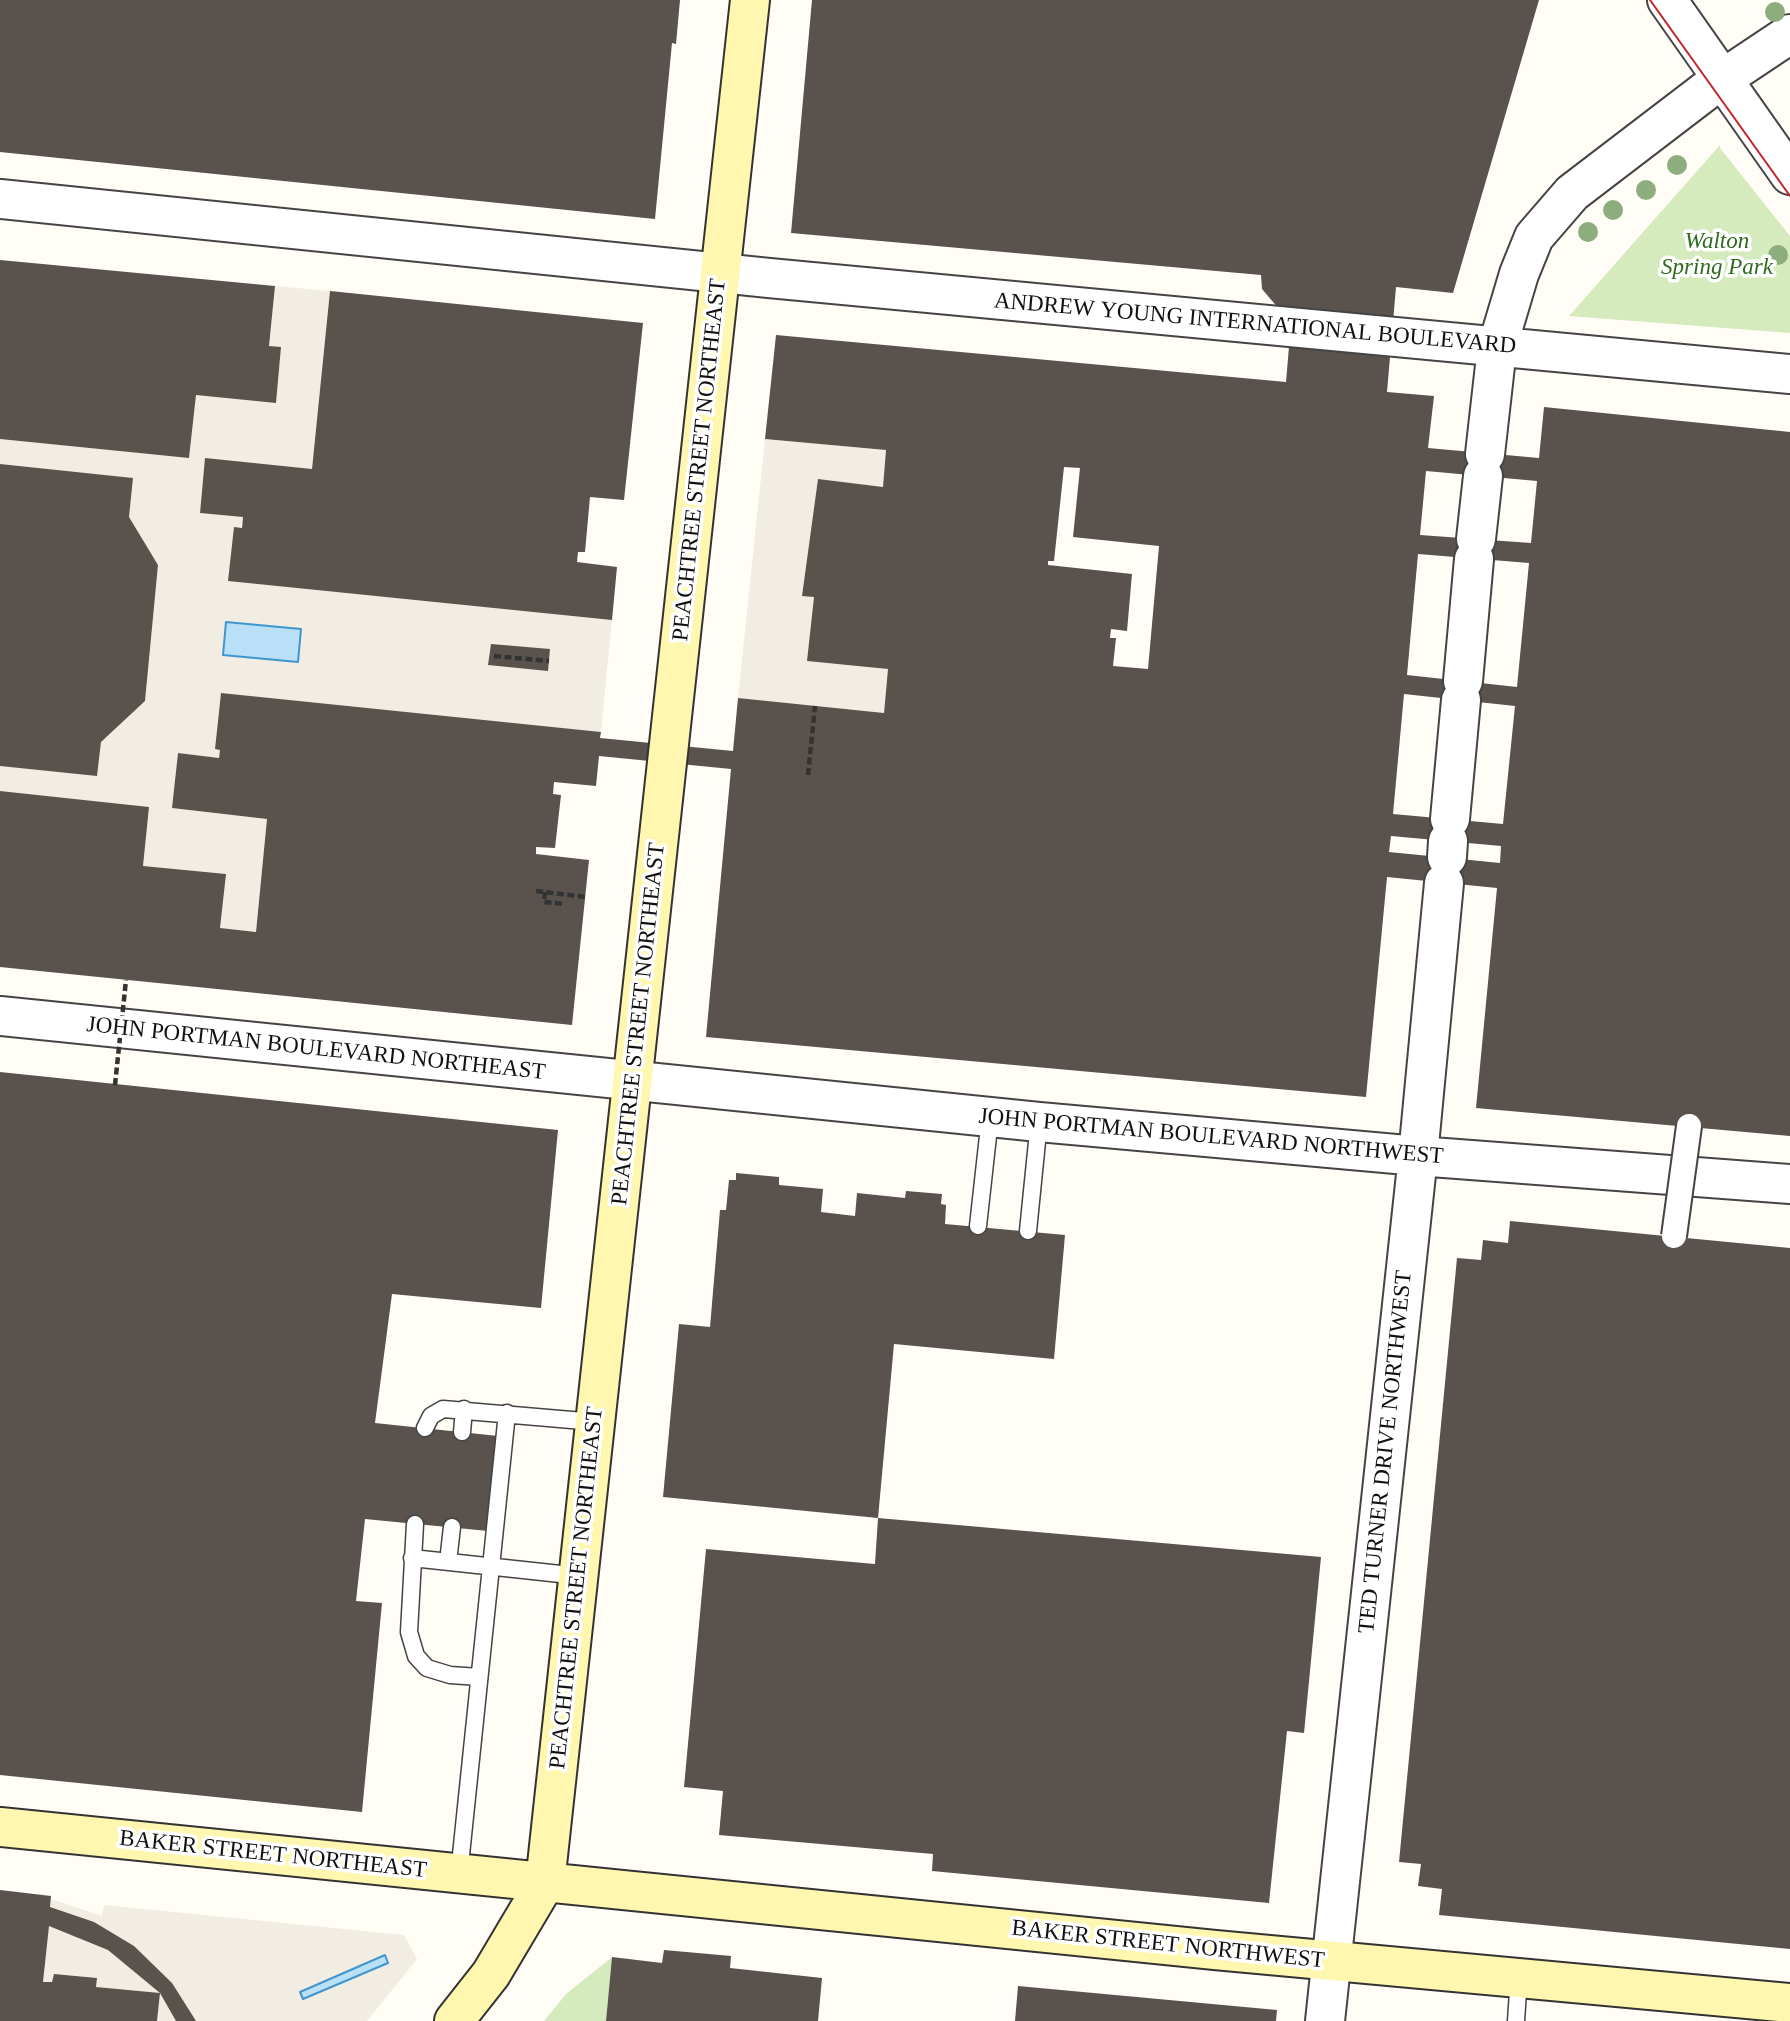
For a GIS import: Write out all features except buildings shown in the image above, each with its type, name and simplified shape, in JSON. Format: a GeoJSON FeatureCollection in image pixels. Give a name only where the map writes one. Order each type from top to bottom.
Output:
{"type":"FeatureCollection","features":[{"type":"Feature","properties":{"kind":"main road","name":"PEACHTREE STREET NORTHEAST"},"geometry":{"type":"LineString","coordinates":[[454,2021],[491,1974],[545,1883],[750,0]]}},
{"type":"Feature","properties":{"kind":"main road","name":"BAKER STREET NORTHEAST"},"geometry":{"type":"LineString","coordinates":[[0,1827],[545,1883]]}},
{"type":"Feature","properties":{"kind":"main road","name":"BAKER STREET NORTHWEST"},"geometry":{"type":"LineString","coordinates":[[545,1883],[1331,1961],[1519,1977],[1784,2009]]}},
{"type":"Feature","properties":{"kind":"street"},"geometry":{"type":"LineString","coordinates":[[1667,0],[1790,175]]}},
{"type":"Feature","properties":{"kind":"street","name":"TED TURNER DRIVE NORTHWEST"},"geometry":{"type":"LineString","coordinates":[[1325,2021],[1418,1156],[1475,549],[1497,348],[1519,274],[1534,237],[1572,193],[1724,79],[1790,34]]}},
{"type":"Feature","properties":{"kind":"street","name":"ANDREW YOUNG INTERNATIONAL BOULEVARD"},"geometry":{"type":"LineString","coordinates":[[0,199],[1497,348],[1790,374]]}},
{"type":"Feature","properties":{"kind":"street","name":"JOHN PORTMAN BOULEVARD NORTHEAST"},"geometry":{"type":"LineString","coordinates":[[0,1017],[632,1083]]}},
{"type":"Feature","properties":{"kind":"street","name":"JOHN PORTMAN BOULEVARD NORTHWEST"},"geometry":{"type":"LineString","coordinates":[[632,1083],[1418,1156],[1790,1184]]}},
{"type":"Feature","properties":{"kind":"street"},"geometry":{"type":"LineString","coordinates":[[1675,1236],[1689,1126]]}},
{"type":"Feature","properties":{"kind":"lane"},"geometry":{"type":"LineString","coordinates":[[978,1226],[990,1117]]}},
{"type":"Feature","properties":{"kind":"lane"},"geometry":{"type":"LineString","coordinates":[[1028,1231],[1039,1122]]}},
{"type":"Feature","properties":{"kind":"lane"},"geometry":{"type":"LineString","coordinates":[[425,1428],[431,1416],[443,1409],[595,1422]]}},
{"type":"Feature","properties":{"kind":"lane"},"geometry":{"type":"LineString","coordinates":[[462,1432],[464,1409]]}},
{"type":"Feature","properties":{"kind":"lane"},"geometry":{"type":"LineString","coordinates":[[459,1874],[507,1413]]}},
{"type":"Feature","properties":{"kind":"lane"},"geometry":{"type":"LineString","coordinates":[[415,1524],[409,1632],[416,1656],[427,1668],[450,1675],[479,1677]]}},
{"type":"Feature","properties":{"kind":"lane"},"geometry":{"type":"LineString","coordinates":[[448,1562],[452,1527]]}},
{"type":"Feature","properties":{"kind":"lane"},"geometry":{"type":"LineString","coordinates":[[412,1558],[579,1576]]}},
{"type":"Feature","properties":{"kind":"lane"},"geometry":{"type":"LineString","coordinates":[[1516,2021],[1519,1977]]}},
{"type":"Feature","properties":{"kind":"path"},"geometry":{"type":"LineString","coordinates":[[494,656],[549,661]]}},
{"type":"Feature","properties":{"kind":"path"},"geometry":{"type":"LineString","coordinates":[[808,775],[815,706]]}},
{"type":"Feature","properties":{"kind":"path"},"geometry":{"type":"LineString","coordinates":[[536,891],[585,897]]}},
{"type":"Feature","properties":{"kind":"path"},"geometry":{"type":"LineString","coordinates":[[545,892],[544,902],[564,904]]}},
{"type":"Feature","properties":{"kind":"path"},"geometry":{"type":"LineString","coordinates":[[115,1085],[126,980]]}},
{"type":"Feature","properties":{"kind":"green space","name":"Walton Spring Park"},"geometry":{"type":"Polygon","coordinates":[[[1720,145],[1790,236],[1790,333],[1569,316],[1720,145]]]}},
{"type":"Feature","properties":{"kind":"green space"},"geometry":{"type":"Polygon","coordinates":[[[612,1957],[606,2021],[544,2021],[566,1994],[612,1957]]]}},
{"type":"Feature","properties":{"kind":"shaded area"},"geometry":{"type":"Polygon","coordinates":[[[275,286],[330,291],[312,469],[205,459],[200,513],[243,517],[228,581],[612,620],[601,732],[221,693],[215,748],[220,750],[219,758],[178,753],[172,808],[267,819],[256,932],[220,928],[225,874],[143,866],[149,807],[0,791],[0,766],[97,775],[101,742],[145,701],[158,565],[129,517],[133,478],[0,464],[0,439],[189,458],[196,395],[276,403],[281,348],[269,346],[275,286]]]}},
{"type":"Feature","properties":{"kind":"shaded area"},"geometry":{"type":"Polygon","coordinates":[[[765,439],[886,450],[883,487],[818,479],[802,595],[814,597],[807,661],[888,669],[884,713],[738,698],[765,439]]]}},
{"type":"Feature","properties":{"kind":"shaded area"},"geometry":{"type":"Polygon","coordinates":[[[51,1899],[102,1916],[104,1905],[404,1935],[417,1959],[367,2021],[157,2021],[160,1993],[96,1987],[97,1978],[54,1974],[52,1982],[43,1982],[51,1899]]]}},
{"type":"Feature","properties":{"kind":"water"},"geometry":{"type":"Polygon","coordinates":[[[226,622],[301,629],[298,662],[223,655],[226,622]]]}},
{"type":"Feature","properties":{"kind":"water"},"geometry":{"type":"Polygon","coordinates":[[[385,1955],[388,1963],[303,1999],[300,1992],[385,1955]]]}},
{"type":"Feature","properties":{"kind":"tram line"},"geometry":{"type":"LineString","coordinates":[[1650,0],[1790,196]]}}]}
